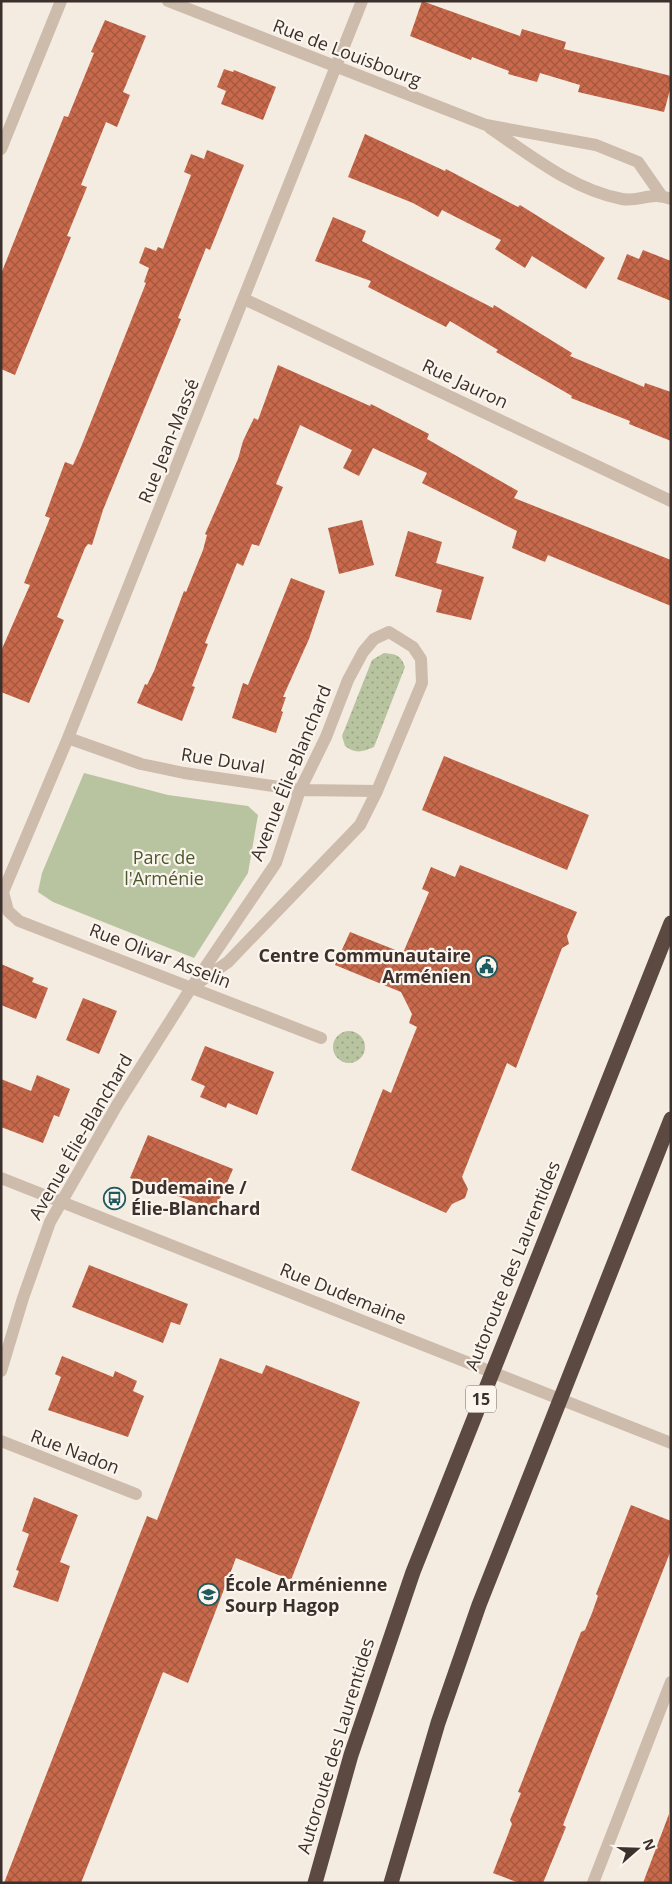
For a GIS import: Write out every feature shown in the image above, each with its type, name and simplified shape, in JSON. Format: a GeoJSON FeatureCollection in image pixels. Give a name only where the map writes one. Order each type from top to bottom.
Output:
{"type":"FeatureCollection","features":[{"type":"Feature","properties":{"kind":"highway","name":"Autoroute des Laurentides"},"geometry":{"type":"LineString","coordinates":[[315,1883],[351,1754],[413,1572],[671,923]]}},
{"type":"Feature","properties":{"kind":"highway"},"geometry":{"type":"LineString","coordinates":[[390,1883],[438,1723],[489,1577],[671,1118]]}},
{"type":"Feature","properties":{"kind":"street"},"geometry":{"type":"LineString","coordinates":[[1,149],[61,1]]}},
{"type":"Feature","properties":{"kind":"street","name":"Rue de Louisbourg"},"geometry":{"type":"LineString","coordinates":[[168,1],[486,125],[596,145],[638,162],[666,197]]}},
{"type":"Feature","properties":{"kind":"street","name":"Rue Jean-Massé"},"geometry":{"type":"LineString","coordinates":[[3,892],[68,738],[362,1]]}},
{"type":"Feature","properties":{"kind":"street","name":"Rue de Louisbourg"},"geometry":{"type":"LineString","coordinates":[[486,125],[580,185],[623,200],[666,197]]}},
{"type":"Feature","properties":{"kind":"street","name":"Rue Jauron"},"geometry":{"type":"LineString","coordinates":[[244,299],[671,501]]}},
{"type":"Feature","properties":{"kind":"street","name":"Avenue Élie-Blanchard"},"geometry":{"type":"LineString","coordinates":[[1,1371],[22,1298],[46,1232],[117,1105],[191,988],[276,863],[300,790],[326,737],[348,680],[363,652],[374,639],[389,632],[413,647],[421,659],[423,678],[415,705],[360,825],[228,962],[191,988]]}},
{"type":"Feature","properties":{"kind":"street","name":"Rue Duval"},"geometry":{"type":"LineString","coordinates":[[68,738],[141,764],[300,790],[377,791]]}},
{"type":"Feature","properties":{"kind":"street","name":"Rue Olivar Asselin"},"geometry":{"type":"LineString","coordinates":[[3,892],[8,911],[19,921],[321,1038]]}},
{"type":"Feature","properties":{"kind":"street","name":"Rue Dudemaine"},"geometry":{"type":"LineString","coordinates":[[1,1178],[671,1443]]}},
{"type":"Feature","properties":{"kind":"street","name":"Rue Nadon"},"geometry":{"type":"LineString","coordinates":[[1,1441],[136,1494]]}},
{"type":"Feature","properties":{"kind":"street"},"geometry":{"type":"LineString","coordinates":[[593,1883],[671,1682]]}},
{"type":"Feature","properties":{"kind":"green space"},"geometry":{"type":"Polygon","coordinates":[[[384,653],[398,656],[405,667],[374,747],[362,751],[352,750],[345,746],[342,736],[372,660],[384,653]]]}},
{"type":"Feature","properties":{"kind":"green space","name":"Parc de l'Arménie"},"geometry":{"type":"Polygon","coordinates":[[[84,773],[168,795],[248,806],[258,815],[248,873],[194,958],[53,902],[38,892],[42,873],[84,773]]]}},
{"type":"Feature","properties":{"kind":"green space"},"geometry":{"type":"Polygon","coordinates":[[[349,1031],[355,1032],[360,1036],[364,1041],[364,1053],[360,1058],[355,1062],[349,1063],[343,1062],[338,1058],[334,1053],[333,1047],[334,1041],[338,1036],[343,1032],[349,1031]]]}},
{"type":"Feature","properties":{"kind":"building"},"geometry":{"type":"Polygon","coordinates":[[[422,1],[520,36],[522,29],[566,42],[564,49],[671,76],[671,86],[664,112],[578,92],[580,85],[540,73],[537,82],[508,74],[509,71],[472,57],[471,60],[410,36],[422,1]]]}},
{"type":"Feature","properties":{"kind":"building"},"geometry":{"type":"Polygon","coordinates":[[[105,20],[146,36],[123,92],[130,95],[117,127],[106,122],[81,185],[87,187],[67,236],[71,237],[15,375],[1,369],[1,274],[64,116],[68,117],[94,53],[91,52],[105,20]]]}},
{"type":"Feature","properties":{"kind":"building"},"geometry":{"type":"Polygon","coordinates":[[[224,69],[233,72],[234,70],[276,87],[263,120],[221,104],[226,91],[217,87],[224,69]]]}},
{"type":"Feature","properties":{"kind":"building"},"geometry":{"type":"Polygon","coordinates":[[[365,134],[445,171],[446,169],[518,207],[520,205],[605,258],[586,289],[532,256],[525,268],[495,249],[501,240],[442,210],[438,217],[413,203],[348,177],[365,134]]]}},
{"type":"Feature","properties":{"kind":"building"},"geometry":{"type":"Polygon","coordinates":[[[207,150],[244,165],[210,250],[206,248],[178,318],[181,319],[103,510],[92,545],[88,544],[85,548],[57,617],[64,620],[29,703],[1,692],[1,651],[30,585],[24,583],[50,518],[45,516],[65,462],[73,465],[146,283],[144,282],[149,268],[139,263],[145,247],[156,251],[158,247],[163,249],[191,175],[184,172],[191,154],[204,159],[207,150]]]}},
{"type":"Feature","properties":{"kind":"building"},"geometry":{"type":"Polygon","coordinates":[[[333,217],[366,231],[362,241],[493,308],[494,305],[572,353],[570,356],[644,387],[645,383],[671,392],[671,441],[629,424],[630,421],[571,398],[572,396],[496,352],[498,350],[450,321],[446,327],[368,287],[371,281],[315,261],[333,217]]]}},
{"type":"Feature","properties":{"kind":"building"},"geometry":{"type":"Polygon","coordinates":[[[643,250],[671,261],[671,301],[617,279],[627,254],[639,259],[643,250]]]}},
{"type":"Feature","properties":{"kind":"building"},"geometry":{"type":"Polygon","coordinates":[[[278,365],[370,406],[371,404],[429,434],[427,439],[518,491],[514,498],[671,560],[671,606],[548,555],[545,562],[512,548],[517,531],[422,483],[427,473],[373,448],[359,476],[343,468],[352,450],[300,425],[276,484],[283,487],[259,546],[252,544],[243,566],[237,563],[205,643],[208,644],[192,686],[195,687],[182,721],[137,703],[145,684],[147,685],[154,671],[184,591],[186,592],[203,550],[207,535],[205,534],[238,459],[243,441],[254,418],[258,420],[278,365]]]}},
{"type":"Feature","properties":{"kind":"building"},"geometry":{"type":"Polygon","coordinates":[[[362,520],[374,565],[339,574],[328,528],[362,520]]]}},
{"type":"Feature","properties":{"kind":"building"},"geometry":{"type":"Polygon","coordinates":[[[408,531],[442,542],[436,563],[484,577],[471,620],[436,612],[442,590],[395,576],[408,531]]]}},
{"type":"Feature","properties":{"kind":"building"},"geometry":{"type":"Polygon","coordinates":[[[291,578],[325,591],[309,639],[283,697],[286,697],[276,733],[232,718],[243,683],[248,685],[291,578]]]}},
{"type":"Feature","properties":{"kind":"building"},"geometry":{"type":"Polygon","coordinates":[[[444,756],[589,815],[567,870],[422,810],[444,756]]]}},
{"type":"Feature","properties":{"kind":"building"},"geometry":{"type":"Polygon","coordinates":[[[460,865],[577,912],[567,936],[569,944],[562,948],[516,1068],[507,1063],[462,1177],[468,1189],[465,1198],[452,1204],[446,1213],[351,1170],[383,1089],[391,1093],[417,1027],[409,1023],[412,1014],[401,992],[335,965],[350,932],[403,953],[429,892],[422,889],[431,867],[455,877],[460,865]]]}},
{"type":"Feature","properties":{"kind":"building"},"geometry":{"type":"Polygon","coordinates":[[[1,964],[34,978],[32,982],[48,988],[36,1019],[1,1005],[1,964]]]}},
{"type":"Feature","properties":{"kind":"building"},"geometry":{"type":"Polygon","coordinates":[[[83,998],[117,1011],[99,1054],[66,1040],[83,998]]]}},
{"type":"Feature","properties":{"kind":"building"},"geometry":{"type":"Polygon","coordinates":[[[205,1046],[274,1072],[257,1115],[228,1103],[226,1108],[200,1097],[205,1086],[191,1080],[205,1046]]]}},
{"type":"Feature","properties":{"kind":"building"},"geometry":{"type":"Polygon","coordinates":[[[37,1075],[70,1089],[59,1117],[54,1115],[43,1143],[1,1127],[1,1079],[31,1091],[37,1075]]]}},
{"type":"Feature","properties":{"kind":"building"},"geometry":{"type":"Polygon","coordinates":[[[148,1135],[233,1169],[215,1210],[130,1178],[148,1135]]]}},
{"type":"Feature","properties":{"kind":"building"},"geometry":{"type":"Polygon","coordinates":[[[89,1265],[188,1304],[180,1325],[171,1322],[163,1343],[72,1307],[89,1265]]]}},
{"type":"Feature","properties":{"kind":"building"},"geometry":{"type":"Polygon","coordinates":[[[62,1356],[113,1377],[115,1371],[137,1381],[133,1391],[144,1396],[128,1437],[48,1410],[61,1377],[55,1374],[62,1356]]]}},
{"type":"Feature","properties":{"kind":"building"},"geometry":{"type":"Polygon","coordinates":[[[220,1358],[262,1374],[266,1365],[360,1402],[291,1580],[236,1558],[188,1683],[163,1672],[81,1883],[4,1883],[147,1516],[157,1520],[220,1358]]]}},
{"type":"Feature","properties":{"kind":"building"},"geometry":{"type":"Polygon","coordinates":[[[34,1497],[78,1515],[60,1562],[70,1566],[58,1602],[13,1587],[19,1571],[16,1570],[29,1534],[22,1531],[34,1497]]]}},
{"type":"Feature","properties":{"kind":"building"},"geometry":{"type":"Polygon","coordinates":[[[631,1505],[671,1521],[671,1550],[563,1825],[566,1827],[543,1883],[519,1883],[493,1873],[512,1824],[510,1820],[521,1793],[518,1792],[581,1632],[585,1630],[592,1613],[598,1596],[596,1594],[631,1505]]]}},
{"type":"Feature","properties":{"kind":"building"},"geometry":{"type":"Polygon","coordinates":[[[669,1814],[671,1883],[643,1883],[669,1814]]]}},
{"type":"Feature","properties":{"kind":"place","name":"Centre Communautaire Arménien"},"geometry":{"type":"Point","coordinates":[487,966]}},
{"type":"Feature","properties":{"kind":"place","name":"Dudemaine / Élie-Blanchard"},"geometry":{"type":"Point","coordinates":[115,1198]}},
{"type":"Feature","properties":{"kind":"place","name":"École Arménienne Sourp Hagop"},"geometry":{"type":"Point","coordinates":[209,1595]}}]}
